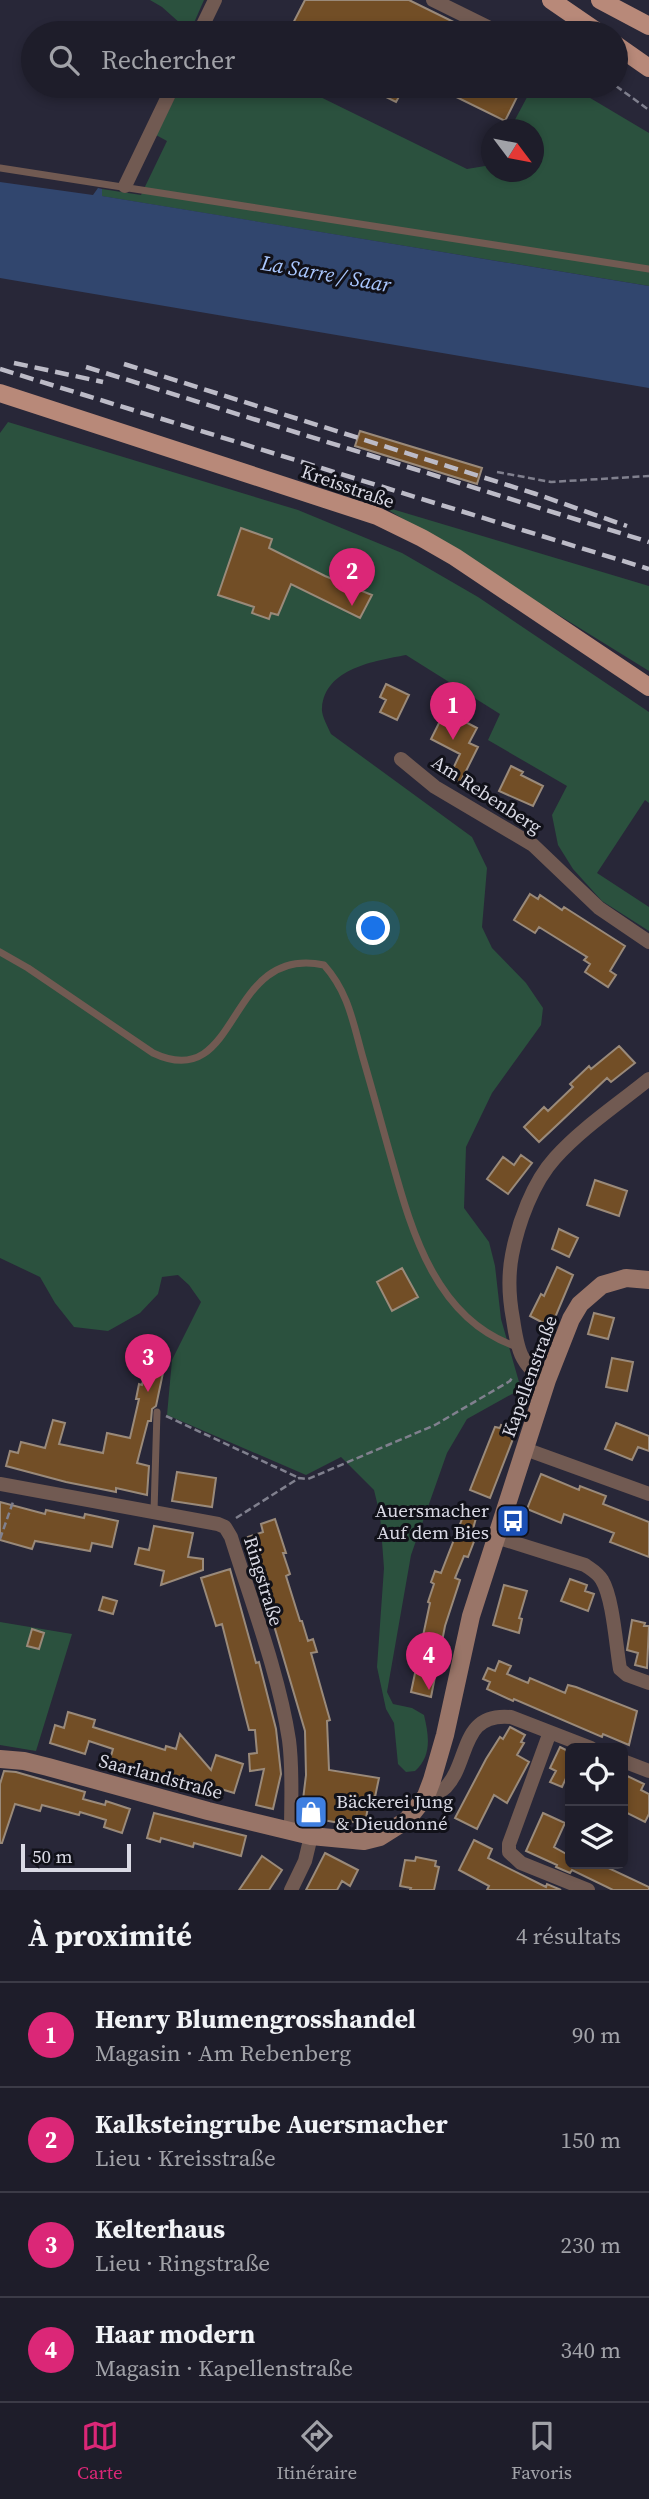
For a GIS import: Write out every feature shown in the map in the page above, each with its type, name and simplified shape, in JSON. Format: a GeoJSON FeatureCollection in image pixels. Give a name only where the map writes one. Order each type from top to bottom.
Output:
{"type":"FeatureCollection","features":[{"type":"Feature","properties":{"kind":"main road"},"geometry":{"type":"LineString","coordinates":[[551,0],[582,21]]}},
{"type":"Feature","properties":{"kind":"main road"},"geometry":{"type":"LineString","coordinates":[[600,0],[649,26]]}},
{"type":"Feature","properties":{"kind":"main road"},"geometry":{"type":"LineString","coordinates":[[628,53],[649,68]]}},
{"type":"Feature","properties":{"kind":"main road","name":"Kreisstraße"},"geometry":{"type":"LineString","coordinates":[[0,393],[377,516],[456,557],[649,687]]}},
{"type":"Feature","properties":{"kind":"street"},"geometry":{"type":"LineString","coordinates":[[205,21],[215,0]]}},
{"type":"Feature","properties":{"kind":"street"},"geometry":{"type":"LineString","coordinates":[[433,0],[476,21]]}},
{"type":"Feature","properties":{"kind":"street"},"geometry":{"type":"LineString","coordinates":[[125,186],[167,98]]}},
{"type":"Feature","properties":{"kind":"street","name":"Am Rebenberg"},"geometry":{"type":"LineString","coordinates":[[401,759],[435,787],[533,845],[599,908],[649,942]]}},
{"type":"Feature","properties":{"kind":"street"},"geometry":{"type":"LineString","coordinates":[[547,1380],[528,1368],[518,1347],[510,1303],[512,1255],[522,1221],[535,1189],[552,1160],[573,1139],[649,1079]]}},
{"type":"Feature","properties":{"kind":"street","name":"Kapellenstraße"},"geometry":{"type":"LineString","coordinates":[[311,1836],[348,1841],[380,1837],[407,1820],[426,1796],[445,1735],[471,1616],[547,1380],[571,1319],[591,1293],[614,1280],[649,1280]]}},
{"type":"Feature","properties":{"kind":"street"},"geometry":{"type":"LineString","coordinates":[[525,1449],[647,1489]]}},
{"type":"Feature","properties":{"kind":"street","name":"Ringstraße"},"geometry":{"type":"LineString","coordinates":[[0,1484],[154,1511],[225,1527],[231,1537],[283,1706],[292,1776],[291,1832]]}},
{"type":"Feature","properties":{"kind":"street"},"geometry":{"type":"LineString","coordinates":[[496,1537],[585,1565],[597,1573],[604,1583],[608,1597],[620,1669],[649,1684]]}},
{"type":"Feature","properties":{"kind":"street"},"geometry":{"type":"LineString","coordinates":[[426,1796],[447,1786],[471,1735],[487,1719],[511,1717],[578,1743]]}},
{"type":"Feature","properties":{"kind":"street"},"geometry":{"type":"LineString","coordinates":[[550,1732],[509,1844],[509,1852],[522,1863],[588,1890]]}},
{"type":"Feature","properties":{"kind":"street","name":"Saarlandstraße"},"geometry":{"type":"LineString","coordinates":[[0,1759],[24,1761],[311,1836]]}},
{"type":"Feature","properties":{"kind":"street"},"geometry":{"type":"LineString","coordinates":[[628,1763],[649,1771]]}},
{"type":"Feature","properties":{"kind":"street"},"geometry":{"type":"LineString","coordinates":[[291,1890],[305,1861],[311,1836]]}},
{"type":"Feature","properties":{"kind":"lane"},"geometry":{"type":"LineString","coordinates":[[0,168],[649,269]]}},
{"type":"Feature","properties":{"kind":"lane"},"geometry":{"type":"LineString","coordinates":[[0,952],[153,1053],[166,1060],[180,1062],[192,1060],[208,1052],[260,981],[296,964],[324,965],[346,996],[405,1209],[426,1263],[464,1316],[505,1343],[518,1347]]}},
{"type":"Feature","properties":{"kind":"lane"},"geometry":{"type":"LineString","coordinates":[[154,1511],[157,1412]]}},
{"type":"Feature","properties":{"kind":"path"},"geometry":{"type":"LineString","coordinates":[[628,95],[649,110]]}},
{"type":"Feature","properties":{"kind":"path"},"geometry":{"type":"LineString","coordinates":[[497,472],[551,482],[649,476]]}},
{"type":"Feature","properties":{"kind":"path"},"geometry":{"type":"LineString","coordinates":[[157,1412],[299,1478],[308,1479],[435,1425],[510,1381],[513,1376]]}},
{"type":"Feature","properties":{"kind":"path"},"geometry":{"type":"LineString","coordinates":[[225,1527],[299,1478]]}},
{"type":"Feature","properties":{"kind":"path"},"geometry":{"type":"LineString","coordinates":[[0,1539],[19,1486]]}},
{"type":"Feature","properties":{"kind":"green space"},"geometry":{"type":"Polygon","coordinates":[[[150,0],[204,0],[195,21],[178,21],[150,0]]]}},
{"type":"Feature","properties":{"kind":"green space"},"geometry":{"type":"Polygon","coordinates":[[[175,98],[322,98],[467,169],[481,167],[481,182],[544,182],[544,119],[515,119],[527,98],[590,98],[649,133],[649,286],[101,196],[102,189],[141,195],[167,141],[156,135],[175,98]]]}},
{"type":"Feature","properties":{"kind":"green space"},"geometry":{"type":"Polygon","coordinates":[[[8,422],[298,510],[402,553],[478,597],[649,712],[649,803],[645,800],[597,873],[649,907],[649,931],[602,901],[573,869],[558,845],[552,815],[567,786],[488,740],[500,714],[406,655],[354,669],[342,675],[325,694],[322,708],[331,734],[472,837],[487,868],[482,927],[492,948],[526,983],[543,1008],[541,1025],[492,1093],[466,1147],[464,1208],[489,1242],[495,1266],[501,1319],[521,1389],[467,1419],[447,1453],[411,1555],[387,1692],[393,1704],[412,1708],[424,1715],[428,1738],[427,1752],[415,1771],[406,1772],[398,1764],[394,1723],[386,1709],[377,1667],[384,1568],[380,1515],[374,1490],[341,1457],[306,1475],[167,1415],[172,1360],[201,1302],[178,1275],[162,1277],[158,1294],[140,1313],[108,1331],[74,1327],[55,1303],[40,1277],[0,1258],[0,433],[8,422]]]}},
{"type":"Feature","properties":{"kind":"green space"},"geometry":{"type":"Polygon","coordinates":[[[382,506],[649,586],[649,671],[382,506]]]}},
{"type":"Feature","properties":{"kind":"green space"},"geometry":{"type":"Polygon","coordinates":[[[0,1622],[72,1634],[36,1751],[0,1745],[0,1622]]]}},
{"type":"Feature","properties":{"kind":"water","name":"La Sarre / Saar"},"geometry":{"type":"Polygon","coordinates":[[[0,182],[93,195],[98,188],[102,189],[102,196],[649,286],[649,388],[0,278],[0,182]]]}},
{"type":"Feature","properties":{"kind":"building"},"geometry":{"type":"Polygon","coordinates":[[[305,0],[409,0],[452,21],[294,21],[305,0]]]}},
{"type":"Feature","properties":{"kind":"building"},"geometry":{"type":"Polygon","coordinates":[[[458,98],[516,98],[506,119],[501,119],[458,98]]]}},
{"type":"Feature","properties":{"kind":"building"},"geometry":{"type":"Polygon","coordinates":[[[360,431],[482,468],[477,484],[355,446],[360,431]]]}},
{"type":"Feature","properties":{"kind":"building"},"geometry":{"type":"Polygon","coordinates":[[[241,528],[272,539],[269,548],[325,576],[372,595],[360,618],[291,584],[278,615],[271,613],[269,619],[252,613],[254,607],[218,595],[241,528]]]}},
{"type":"Feature","properties":{"kind":"building"},"geometry":{"type":"Polygon","coordinates":[[[386,684],[409,695],[397,720],[380,712],[386,700],[380,697],[386,684]]]}},
{"type":"Feature","properties":{"kind":"building"},"geometry":{"type":"Polygon","coordinates":[[[440,699],[460,709],[456,717],[477,728],[469,743],[478,747],[460,783],[449,777],[460,754],[431,739],[444,713],[435,709],[440,699]]]}},
{"type":"Feature","properties":{"kind":"building"},"geometry":{"type":"Polygon","coordinates":[[[511,766],[523,772],[521,775],[543,786],[533,806],[499,791],[511,766]]]}},
{"type":"Feature","properties":{"kind":"building"},"geometry":{"type":"Polygon","coordinates":[[[530,894],[538,899],[540,895],[562,910],[564,907],[625,946],[610,971],[616,975],[608,987],[585,972],[590,964],[584,960],[587,957],[539,927],[535,933],[514,920],[530,894]]]}},
{"type":"Feature","properties":{"kind":"building"},"geometry":{"type":"Polygon","coordinates":[[[619,1046],[635,1063],[611,1082],[607,1078],[539,1142],[524,1127],[544,1107],[548,1111],[573,1087],[570,1084],[589,1066],[591,1069],[619,1046]]]}},
{"type":"Feature","properties":{"kind":"building"},"geometry":{"type":"Polygon","coordinates":[[[521,1155],[532,1163],[508,1194],[487,1179],[503,1157],[514,1165],[521,1155]]]}},
{"type":"Feature","properties":{"kind":"building"},"geometry":{"type":"Polygon","coordinates":[[[595,1180],[627,1191],[619,1216],[587,1205],[595,1180]]]}},
{"type":"Feature","properties":{"kind":"building"},"geometry":{"type":"Polygon","coordinates":[[[559,1229],[578,1238],[569,1257],[552,1249],[559,1229]]]}},
{"type":"Feature","properties":{"kind":"building"},"geometry":{"type":"Polygon","coordinates":[[[557,1267],[573,1275],[551,1327],[530,1316],[541,1294],[544,1296],[557,1267]]]}},
{"type":"Feature","properties":{"kind":"building"},"geometry":{"type":"Polygon","coordinates":[[[402,1268],[418,1297],[392,1311],[377,1282],[402,1268]]]}},
{"type":"Feature","properties":{"kind":"building"},"geometry":{"type":"Polygon","coordinates":[[[594,1313],[614,1318],[608,1339],[588,1334],[594,1313]]]}},
{"type":"Feature","properties":{"kind":"building"},"geometry":{"type":"Polygon","coordinates":[[[612,1358],[633,1362],[627,1391],[606,1387],[612,1358]]]}},
{"type":"Feature","properties":{"kind":"building"},"geometry":{"type":"Polygon","coordinates":[[[147,1364],[164,1368],[156,1406],[152,1409],[151,1421],[148,1421],[137,1463],[149,1466],[147,1495],[66,1482],[6,1466],[10,1451],[18,1453],[21,1442],[45,1448],[53,1420],[65,1423],[59,1444],[103,1453],[107,1433],[130,1438],[139,1399],[136,1399],[139,1384],[142,1385],[147,1364]]]}},
{"type":"Feature","properties":{"kind":"building"},"geometry":{"type":"Polygon","coordinates":[[[616,1423],[649,1436],[649,1451],[638,1447],[632,1460],[605,1449],[616,1423]]]}},
{"type":"Feature","properties":{"kind":"building"},"geometry":{"type":"Polygon","coordinates":[[[501,1425],[516,1431],[490,1498],[470,1490],[495,1427],[500,1428],[501,1425]]]}},
{"type":"Feature","properties":{"kind":"building"},"geometry":{"type":"Polygon","coordinates":[[[177,1472],[216,1478],[212,1507],[172,1501],[177,1472]]]}},
{"type":"Feature","properties":{"kind":"building"},"geometry":{"type":"Polygon","coordinates":[[[541,1474],[579,1490],[580,1486],[606,1496],[603,1504],[649,1522],[649,1557],[610,1542],[614,1533],[564,1514],[561,1523],[527,1509],[541,1474]]]}},
{"type":"Feature","properties":{"kind":"building"},"geometry":{"type":"Polygon","coordinates":[[[0,1502],[45,1514],[46,1510],[84,1518],[85,1514],[118,1521],[112,1547],[92,1543],[90,1551],[35,1541],[32,1549],[0,1540],[0,1502]]]}},
{"type":"Feature","properties":{"kind":"building"},"geometry":{"type":"Polygon","coordinates":[[[464,1514],[476,1518],[473,1529],[478,1531],[468,1557],[464,1556],[455,1578],[460,1580],[445,1626],[431,1697],[411,1692],[430,1603],[428,1602],[434,1584],[431,1582],[435,1571],[441,1573],[464,1514]]]}},
{"type":"Feature","properties":{"kind":"building"},"geometry":{"type":"Polygon","coordinates":[[[275,1519],[286,1553],[283,1553],[290,1574],[286,1576],[300,1621],[308,1641],[313,1639],[317,1652],[311,1653],[330,1720],[327,1721],[329,1770],[379,1778],[375,1797],[370,1796],[366,1818],[355,1816],[354,1822],[345,1820],[345,1824],[301,1816],[306,1775],[305,1731],[248,1537],[263,1532],[261,1524],[275,1519]]]}},
{"type":"Feature","properties":{"kind":"building"},"geometry":{"type":"Polygon","coordinates":[[[154,1526],[193,1533],[188,1557],[203,1559],[203,1570],[161,1585],[164,1571],[135,1564],[139,1548],[149,1550],[154,1526]]]}},
{"type":"Feature","properties":{"kind":"building"},"geometry":{"type":"Polygon","coordinates":[[[230,1569],[256,1663],[259,1662],[276,1729],[281,1774],[273,1809],[256,1805],[264,1769],[250,1771],[249,1754],[257,1753],[255,1730],[249,1730],[222,1624],[216,1626],[201,1578],[230,1569]]]}},
{"type":"Feature","properties":{"kind":"building"},"geometry":{"type":"Polygon","coordinates":[[[570,1579],[587,1585],[585,1591],[594,1594],[588,1611],[561,1601],[570,1579]]]}},
{"type":"Feature","properties":{"kind":"building"},"geometry":{"type":"Polygon","coordinates":[[[504,1585],[527,1591],[519,1618],[522,1619],[519,1633],[493,1625],[504,1585]]]}},
{"type":"Feature","properties":{"kind":"building"},"geometry":{"type":"Polygon","coordinates":[[[103,1597],[117,1601],[113,1614],[99,1610],[103,1597]]]}},
{"type":"Feature","properties":{"kind":"building"},"geometry":{"type":"Polygon","coordinates":[[[632,1620],[649,1626],[647,1668],[635,1665],[638,1653],[627,1650],[632,1620]]]}},
{"type":"Feature","properties":{"kind":"building"},"geometry":{"type":"Polygon","coordinates":[[[32,1629],[44,1633],[39,1649],[27,1646],[32,1629]]]}},
{"type":"Feature","properties":{"kind":"building"},"geometry":{"type":"Polygon","coordinates":[[[499,1661],[511,1666],[507,1674],[528,1683],[530,1678],[565,1693],[568,1685],[576,1687],[637,1711],[629,1745],[603,1734],[602,1737],[487,1689],[490,1682],[483,1679],[488,1668],[495,1671],[499,1661]]]}},
{"type":"Feature","properties":{"kind":"building"},"geometry":{"type":"Polygon","coordinates":[[[68,1712],[95,1720],[93,1727],[165,1750],[166,1746],[176,1749],[180,1734],[211,1770],[216,1755],[243,1764],[234,1793],[191,1780],[189,1788],[108,1766],[113,1749],[89,1741],[85,1754],[50,1743],[55,1725],[64,1728],[68,1712]]]}},
{"type":"Feature","properties":{"kind":"building"},"geometry":{"type":"Polygon","coordinates":[[[510,1727],[525,1735],[517,1755],[529,1762],[507,1803],[494,1795],[477,1829],[455,1818],[486,1759],[510,1727]]]}},
{"type":"Feature","properties":{"kind":"building"},"geometry":{"type":"Polygon","coordinates":[[[560,1747],[565,1750],[565,1780],[562,1787],[550,1782],[556,1771],[550,1768],[560,1747]]]}},
{"type":"Feature","properties":{"kind":"building"},"geometry":{"type":"Polygon","coordinates":[[[4,1771],[85,1792],[83,1799],[105,1805],[106,1801],[130,1809],[122,1833],[104,1827],[106,1820],[80,1812],[79,1815],[42,1805],[40,1811],[15,1804],[0,1843],[0,1784],[4,1771]]]}},
{"type":"Feature","properties":{"kind":"building"},"geometry":{"type":"Polygon","coordinates":[[[628,1776],[644,1784],[641,1790],[649,1794],[649,1814],[645,1822],[628,1814],[628,1776]]]}},
{"type":"Feature","properties":{"kind":"building"},"geometry":{"type":"Polygon","coordinates":[[[154,1813],[246,1836],[241,1856],[194,1843],[193,1847],[161,1838],[160,1842],[147,1838],[154,1813]]]}},
{"type":"Feature","properties":{"kind":"building"},"geometry":{"type":"Polygon","coordinates":[[[543,1813],[565,1823],[554,1847],[565,1853],[565,1869],[611,1869],[649,1887],[649,1890],[613,1890],[572,1870],[570,1873],[556,1867],[557,1865],[526,1851],[543,1813]]]}},
{"type":"Feature","properties":{"kind":"building"},"geometry":{"type":"Polygon","coordinates":[[[474,1840],[492,1849],[488,1858],[546,1887],[547,1884],[561,1890],[487,1890],[489,1886],[459,1870],[474,1840]]]}},
{"type":"Feature","properties":{"kind":"building"},"geometry":{"type":"Polygon","coordinates":[[[325,1853],[358,1870],[350,1886],[342,1881],[337,1890],[306,1890],[325,1853]]]}},
{"type":"Feature","properties":{"kind":"building"},"geometry":{"type":"Polygon","coordinates":[[[262,1856],[282,1870],[269,1890],[239,1890],[262,1856]]]}},
{"type":"Feature","properties":{"kind":"building"},"geometry":{"type":"Polygon","coordinates":[[[416,1857],[436,1861],[435,1866],[439,1867],[434,1890],[410,1890],[411,1888],[400,1886],[405,1860],[415,1861],[416,1857]]]}},
{"type":"Feature","properties":{"kind":"railway"},"geometry":{"type":"LineString","coordinates":[[14,363],[103,382]]}},
{"type":"Feature","properties":{"kind":"railway"},"geometry":{"type":"LineString","coordinates":[[124,364],[536,494],[627,526]]}},
{"type":"Feature","properties":{"kind":"railway"},"geometry":{"type":"LineString","coordinates":[[86,367],[649,542]]}},
{"type":"Feature","properties":{"kind":"railway"},"geometry":{"type":"LineString","coordinates":[[0,369],[649,569]]}},
{"type":"Feature","properties":{"kind":"place","name":"Kalksteingrube Auersmacher"},"geometry":{"type":"Point","coordinates":[352,606]}},
{"type":"Feature","properties":{"kind":"place","name":"Henry Blumengrosshandel"},"geometry":{"type":"Point","coordinates":[453,740]}},
{"type":"Feature","properties":{"kind":"place","name":"Kelterhaus"},"geometry":{"type":"Point","coordinates":[148,1392]}},
{"type":"Feature","properties":{"kind":"place","name":"Auersmacher Auf dem Bies"},"geometry":{"type":"Point","coordinates":[513,1521]}},
{"type":"Feature","properties":{"kind":"place","name":"Haar modern"},"geometry":{"type":"Point","coordinates":[429,1690]}},
{"type":"Feature","properties":{"kind":"place","name":"Bäckerei Jung & Dieudonné"},"geometry":{"type":"Point","coordinates":[311,1812]}}]}
